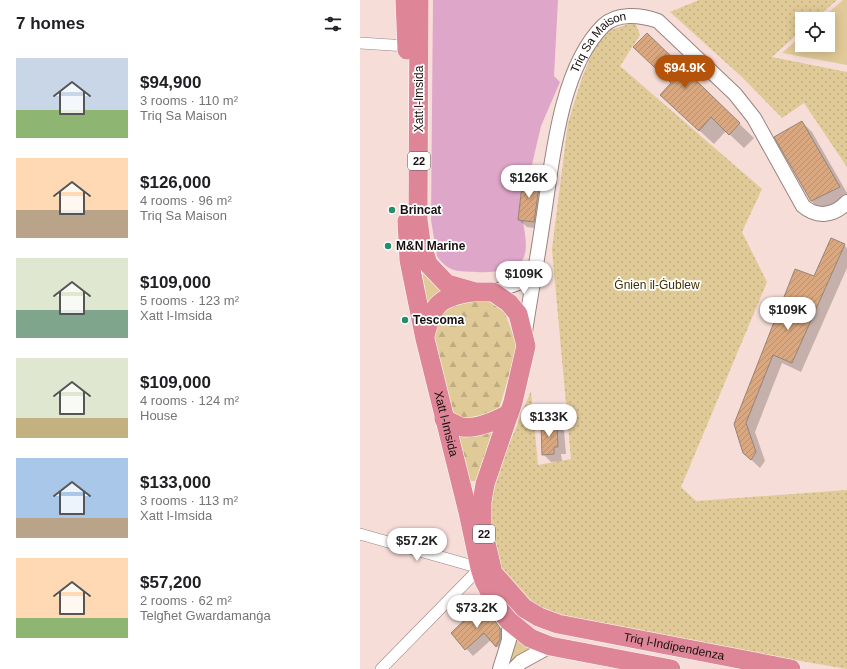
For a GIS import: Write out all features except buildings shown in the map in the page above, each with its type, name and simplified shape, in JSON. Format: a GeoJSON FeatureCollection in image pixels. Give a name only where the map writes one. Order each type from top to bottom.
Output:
{"type":"FeatureCollection","features":[{"type":"Feature","properties":{"kind":"highway","name":"Xatt l-Imsida"},"geometry":{"type":"LineString","coordinates":[[405,0],[407,46],[406,176],[409,260],[424,339],[484,581],[498,608],[509,621],[530,638]]}},
{"type":"Feature","properties":{"kind":"highway","name":"Xatt l-Imsida"},"geometry":{"type":"LineString","coordinates":[[419,0],[418,219],[421,242],[428,264],[448,284],[475,292],[493,292]]}},
{"type":"Feature","properties":{"kind":"highway"},"geometry":{"type":"LineString","coordinates":[[424,339],[431,314],[440,303],[453,295],[475,292]]}},
{"type":"Feature","properties":{"kind":"highway","name":"22"},"geometry":{"type":"LineString","coordinates":[[493,292],[510,303],[518,314],[526,346],[513,402],[508,414]]}},
{"type":"Feature","properties":{"kind":"highway"},"geometry":{"type":"LineString","coordinates":[[444,419],[462,427],[478,426],[494,422],[508,414]]}},
{"type":"Feature","properties":{"kind":"highway","name":"Triq l-Indipendenza"},"geometry":{"type":"LineString","coordinates":[[508,414],[485,484],[482,502],[482,520],[493,572],[524,608],[539,617],[558,624],[791,669]]}},
{"type":"Feature","properties":{"kind":"highway","name":"Triq l-Indipendenza"},"geometry":{"type":"LineString","coordinates":[[530,638],[550,646],[671,669]]}},
{"type":"Feature","properties":{"kind":"street","name":"Triq Sa Maison"},"geometry":{"type":"LineString","coordinates":[[524,337],[557,128],[572,78],[588,46],[604,26],[614,19],[632,16],[645,16],[658,21],[724,84],[754,118],[803,206],[811,213],[824,215],[834,211],[847,202]]}},
{"type":"Feature","properties":{"kind":"street"},"geometry":{"type":"LineString","coordinates":[[360,43],[407,46]]}},
{"type":"Feature","properties":{"kind":"street"},"geometry":{"type":"LineString","coordinates":[[493,292],[521,282],[534,268]]}},
{"type":"Feature","properties":{"kind":"street"},"geometry":{"type":"LineString","coordinates":[[360,534],[480,568],[381,669]]}},
{"type":"Feature","properties":{"kind":"street"},"geometry":{"type":"LineString","coordinates":[[500,669],[509,640],[509,621]]}},
{"type":"Feature","properties":{"kind":"street"},"geometry":{"type":"LineString","coordinates":[[514,669],[521,662],[550,646]]}},
{"type":"Feature","properties":{"kind":"green space"},"geometry":{"type":"Polygon","coordinates":[[[699,0],[837,0],[823,12],[795,12],[795,36],[772,57],[847,72],[847,167],[804,103],[782,118],[742,77],[670,12],[699,0]]]}},
{"type":"Feature","properties":{"kind":"green space"},"geometry":{"type":"Polygon","coordinates":[[[843,0],[847,0],[847,65],[782,53],[795,41],[795,52],[835,52],[835,12],[829,12],[843,0]]]}},
{"type":"Feature","properties":{"kind":"green space","name":"Ġnien il-Ġublew"},"geometry":{"type":"Polygon","coordinates":[[[635,22],[640,35],[620,66],[762,189],[742,232],[767,282],[681,487],[696,501],[847,490],[847,669],[582,623],[554,616],[527,600],[494,566],[490,525],[492,495],[499,469],[531,391],[538,465],[571,459],[552,249],[568,123],[582,78],[597,41],[611,30],[635,22]]]}},
{"type":"Feature","properties":{"kind":"green space"},"geometry":{"type":"Polygon","coordinates":[[[419,254],[446,292],[428,305],[419,254]]]}},
{"type":"Feature","properties":{"kind":"green space"},"geometry":{"type":"Polygon","coordinates":[[[484,299],[503,309],[518,346],[477,481],[466,481],[431,331],[446,307],[450,304],[463,300],[484,299]]]}},
{"type":"Feature","properties":{"kind":"green space"},"geometry":{"type":"Polygon","coordinates":[[[514,634],[536,645],[517,657],[505,669],[512,655],[514,634]]]}},
{"type":"Feature","properties":{"kind":"shaded area"},"geometry":{"type":"Polygon","coordinates":[[[433,0],[558,0],[554,76],[560,82],[541,126],[519,220],[523,221],[526,238],[526,250],[525,255],[519,265],[515,268],[488,272],[460,271],[451,269],[442,263],[437,256],[431,220],[433,0]]]}},
{"type":"Feature","properties":{"kind":"place","name":"Brincat"},"geometry":{"type":"Point","coordinates":[392,210]}},
{"type":"Feature","properties":{"kind":"place","name":"M&N Marine"},"geometry":{"type":"Point","coordinates":[388,246]}},
{"type":"Feature","properties":{"kind":"place","name":"Tescoma"},"geometry":{"type":"Point","coordinates":[405,320]}}]}
